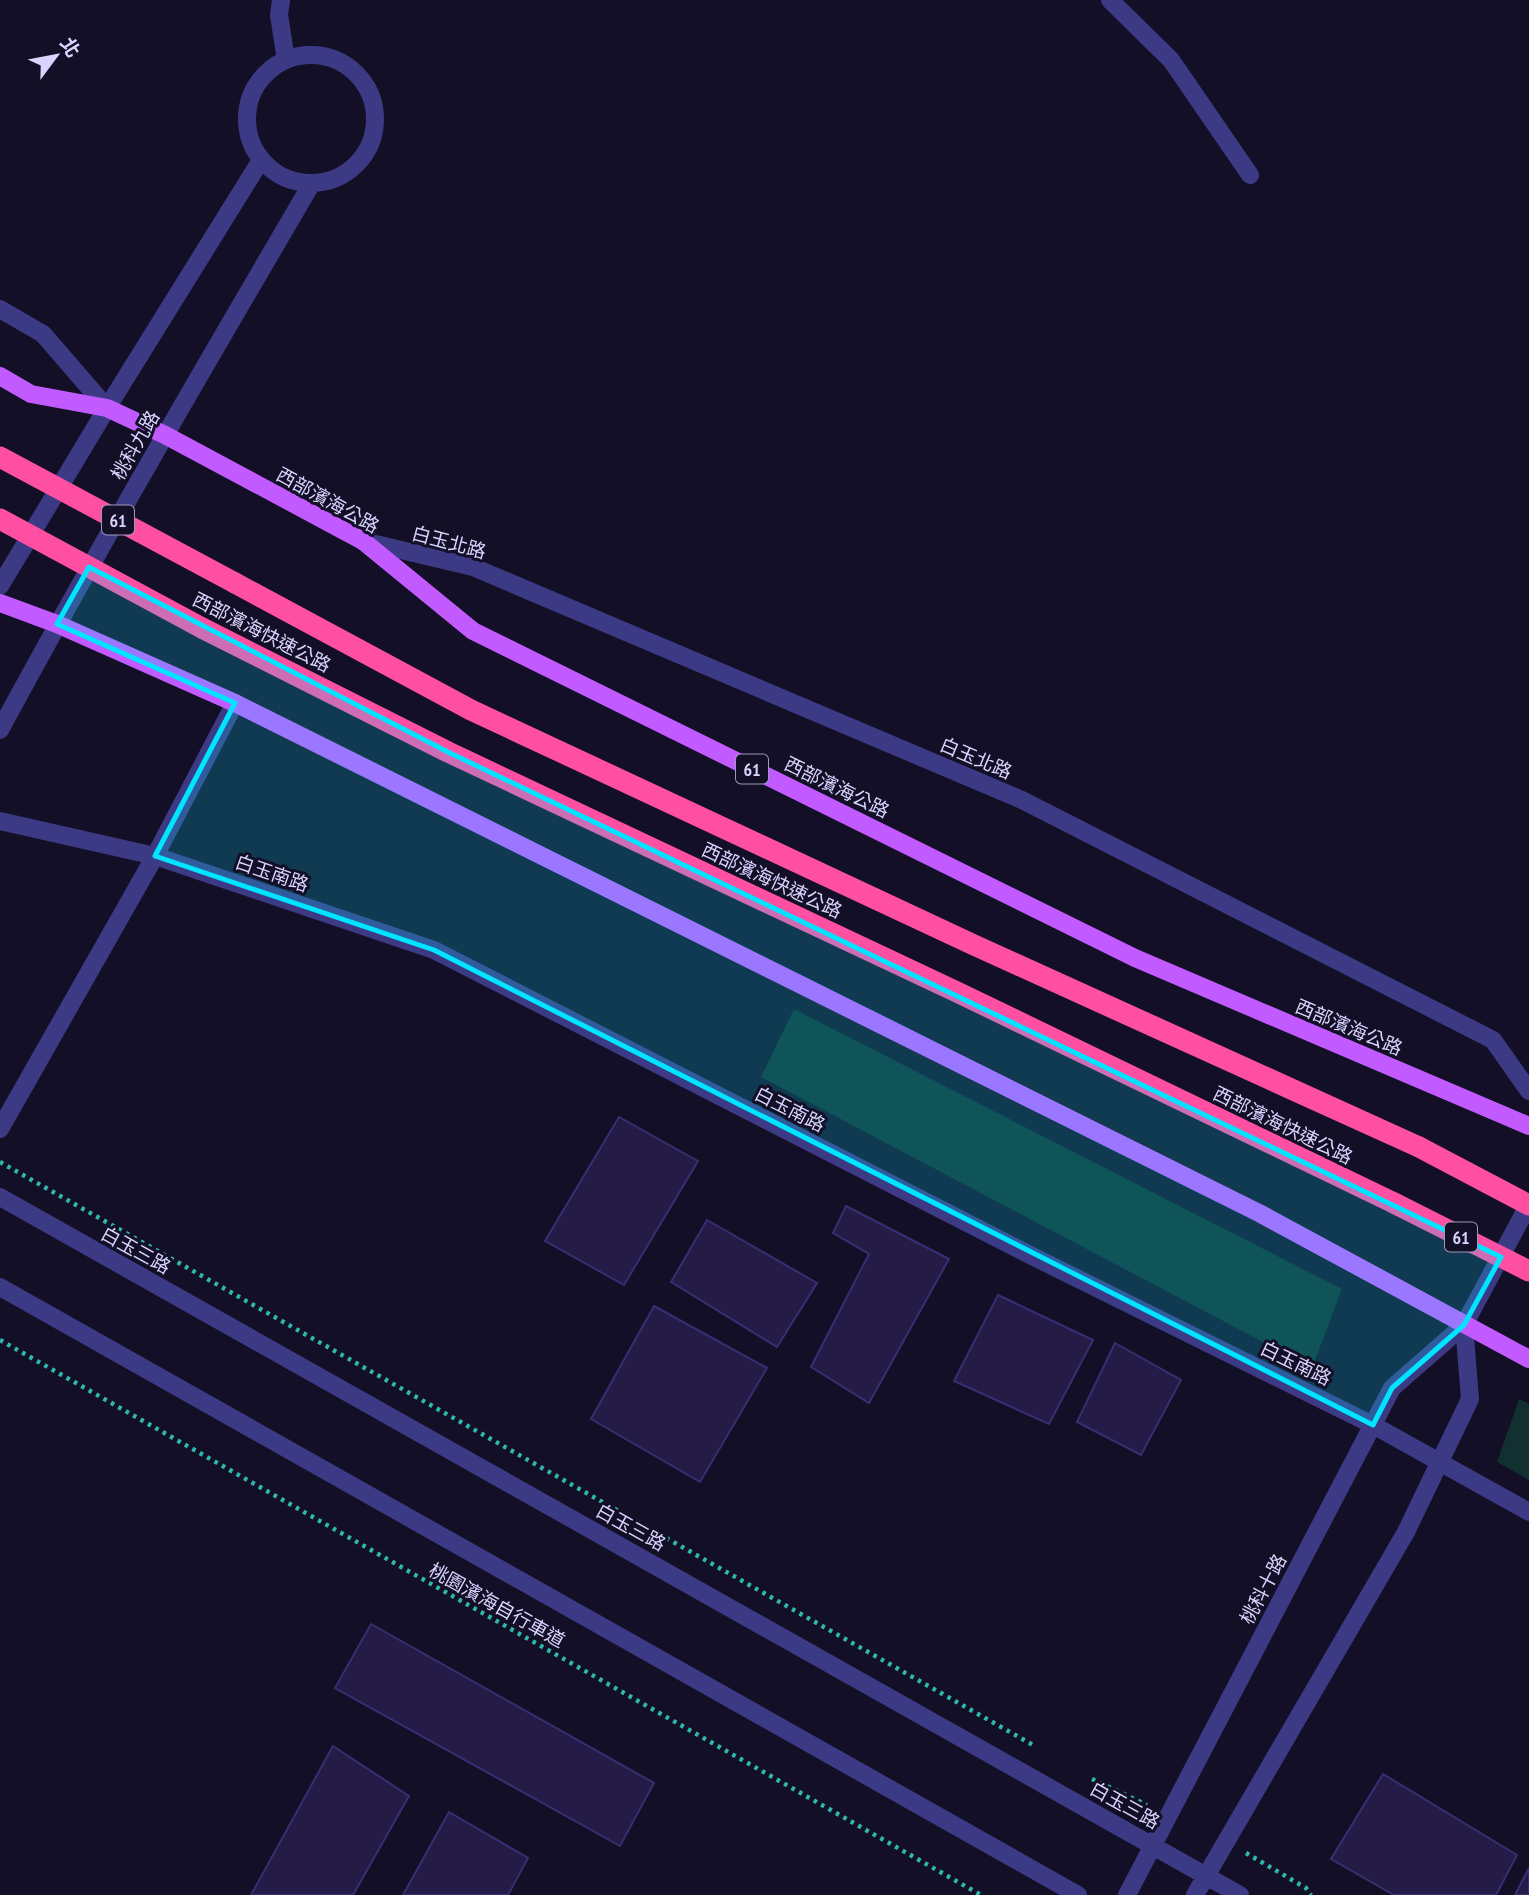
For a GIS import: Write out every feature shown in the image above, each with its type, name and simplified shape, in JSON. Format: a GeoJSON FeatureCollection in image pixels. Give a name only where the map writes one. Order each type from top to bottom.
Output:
{"type":"FeatureCollection","features":[{"type":"Feature","properties":{"kind":"highway","name":"西部濱海快速公路"},"geometry":{"type":"LineString","coordinates":[[0,457],[471,710],[961,939],[1419,1147],[1529,1205]]}},
{"type":"Feature","properties":{"kind":"highway","name":"西部濱海快速公路"},"geometry":{"type":"LineString","coordinates":[[0,519],[202,628],[448,752],[946,987],[1529,1271]]}},
{"type":"Feature","properties":{"kind":"main road","name":"西部濱海公路"},"geometry":{"type":"LineString","coordinates":[[0,376],[31,394],[107,408],[165,435],[363,541],[473,631],[1135,958],[1529,1126]]}},
{"type":"Feature","properties":{"kind":"main road"},"geometry":{"type":"LineString","coordinates":[[0,603],[57,624],[235,703],[1259,1213],[1529,1359]]}},
{"type":"Feature","properties":{"kind":"street"},"geometry":{"type":"LineString","coordinates":[[281,0],[279,15],[286,60]]}},
{"type":"Feature","properties":{"kind":"street"},"geometry":{"type":"LineString","coordinates":[[1110,0],[1171,60],[1250,175]]}},
{"type":"Feature","properties":{"kind":"street"},"geometry":{"type":"LineString","coordinates":[[317,55],[338,60],[355,73],[368,90],[374,111],[373,132],[366,152],[352,168],[333,180],[312,183],[284,177],[261,160],[251,141],[247,120],[250,99],[259,79],[275,65],[286,60],[317,55]]}},
{"type":"Feature","properties":{"kind":"street"},"geometry":{"type":"LineString","coordinates":[[0,586],[261,160]]}},
{"type":"Feature","properties":{"kind":"street","name":"桃科九路"},"geometry":{"type":"LineString","coordinates":[[0,730],[57,624],[312,183]]}},
{"type":"Feature","properties":{"kind":"street"},"geometry":{"type":"LineString","coordinates":[[0,309],[43,334],[107,408]]}},
{"type":"Feature","properties":{"kind":"street","name":"白玉北路"},"geometry":{"type":"LineString","coordinates":[[363,541],[473,568],[1022,800],[1493,1040],[1529,1091]]}},
{"type":"Feature","properties":{"kind":"street"},"geometry":{"type":"LineString","coordinates":[[0,1129],[155,856],[235,703]]}},
{"type":"Feature","properties":{"kind":"street","name":"白玉南路"},"geometry":{"type":"LineString","coordinates":[[0,821],[155,856],[434,950],[1034,1258],[1373,1425],[1529,1512]]}},
{"type":"Feature","properties":{"kind":"street","name":"白玉三路"},"geometry":{"type":"LineString","coordinates":[[0,1197],[1240,1895]]}},
{"type":"Feature","properties":{"kind":"street","name":"桃科十路"},"geometry":{"type":"LineString","coordinates":[[1127,1895],[1392,1388],[1465,1325],[1529,1205]]}},
{"type":"Feature","properties":{"kind":"street"},"geometry":{"type":"LineString","coordinates":[[0,1287],[1078,1895]]}},
{"type":"Feature","properties":{"kind":"street"},"geometry":{"type":"LineString","coordinates":[[1195,1895],[1406,1532],[1470,1399],[1465,1325]]}},
{"type":"Feature","properties":{"kind":"path"},"geometry":{"type":"LineString","coordinates":[[0,1162],[1035,1746]]}},
{"type":"Feature","properties":{"kind":"path","name":"桃園濱海自行車道"},"geometry":{"type":"LineString","coordinates":[[0,1340],[981,1895]]}},
{"type":"Feature","properties":{"kind":"path"},"geometry":{"type":"LineString","coordinates":[[1083,1774],[1169,1815]]}},
{"type":"Feature","properties":{"kind":"path"},"geometry":{"type":"LineString","coordinates":[[1226,1841],[1306,1888],[1311,1895]]}},
{"type":"Feature","properties":{"kind":"highlighted area"},"geometry":{"type":"Polygon","coordinates":[[[89,567],[448,752],[1501,1257],[1464,1325],[1392,1388],[1373,1425],[434,950],[155,856],[235,703],[57,624],[89,567]]]}},
{"type":"Feature","properties":{"kind":"green space"},"geometry":{"type":"Polygon","coordinates":[[[794,1009],[1342,1289],[1312,1368],[761,1077],[794,1009]]]}},
{"type":"Feature","properties":{"kind":"green space"},"geometry":{"type":"Polygon","coordinates":[[[1519,1399],[1529,1404],[1529,1480],[1497,1462],[1519,1399]]]}},
{"type":"Feature","properties":{"kind":"building"},"geometry":{"type":"Polygon","coordinates":[[[619,1117],[698,1161],[624,1285],[545,1241],[619,1117]]]}},
{"type":"Feature","properties":{"kind":"building"},"geometry":{"type":"Polygon","coordinates":[[[846,1206],[949,1259],[869,1403],[811,1367],[869,1254],[833,1233],[846,1206]]]}},
{"type":"Feature","properties":{"kind":"building"},"geometry":{"type":"Polygon","coordinates":[[[707,1220],[817,1283],[777,1347],[671,1282],[707,1220]]]}},
{"type":"Feature","properties":{"kind":"building"},"geometry":{"type":"Polygon","coordinates":[[[998,1295],[1093,1340],[1049,1424],[954,1381],[998,1295]]]}},
{"type":"Feature","properties":{"kind":"building"},"geometry":{"type":"Polygon","coordinates":[[[654,1306],[767,1368],[700,1482],[591,1419],[654,1306]]]}},
{"type":"Feature","properties":{"kind":"building"},"geometry":{"type":"Polygon","coordinates":[[[1115,1343],[1181,1380],[1141,1455],[1077,1422],[1115,1343]]]}},
{"type":"Feature","properties":{"kind":"building"},"geometry":{"type":"Polygon","coordinates":[[[371,1624],[654,1783],[620,1846],[335,1688],[371,1624]]]}},
{"type":"Feature","properties":{"kind":"building"},"geometry":{"type":"Polygon","coordinates":[[[333,1746],[409,1796],[353,1895],[251,1895],[333,1746]]]}},
{"type":"Feature","properties":{"kind":"building"},"geometry":{"type":"Polygon","coordinates":[[[1383,1774],[1517,1855],[1496,1895],[1394,1895],[1331,1859],[1383,1774]]]}},
{"type":"Feature","properties":{"kind":"building"},"geometry":{"type":"Polygon","coordinates":[[[449,1812],[528,1858],[508,1895],[403,1895],[449,1812]]]}},
{"type":"Feature","properties":{"kind":"building"},"geometry":{"type":"Polygon","coordinates":[[[1529,1868],[1529,1895],[1515,1895],[1529,1868]]]}}]}
